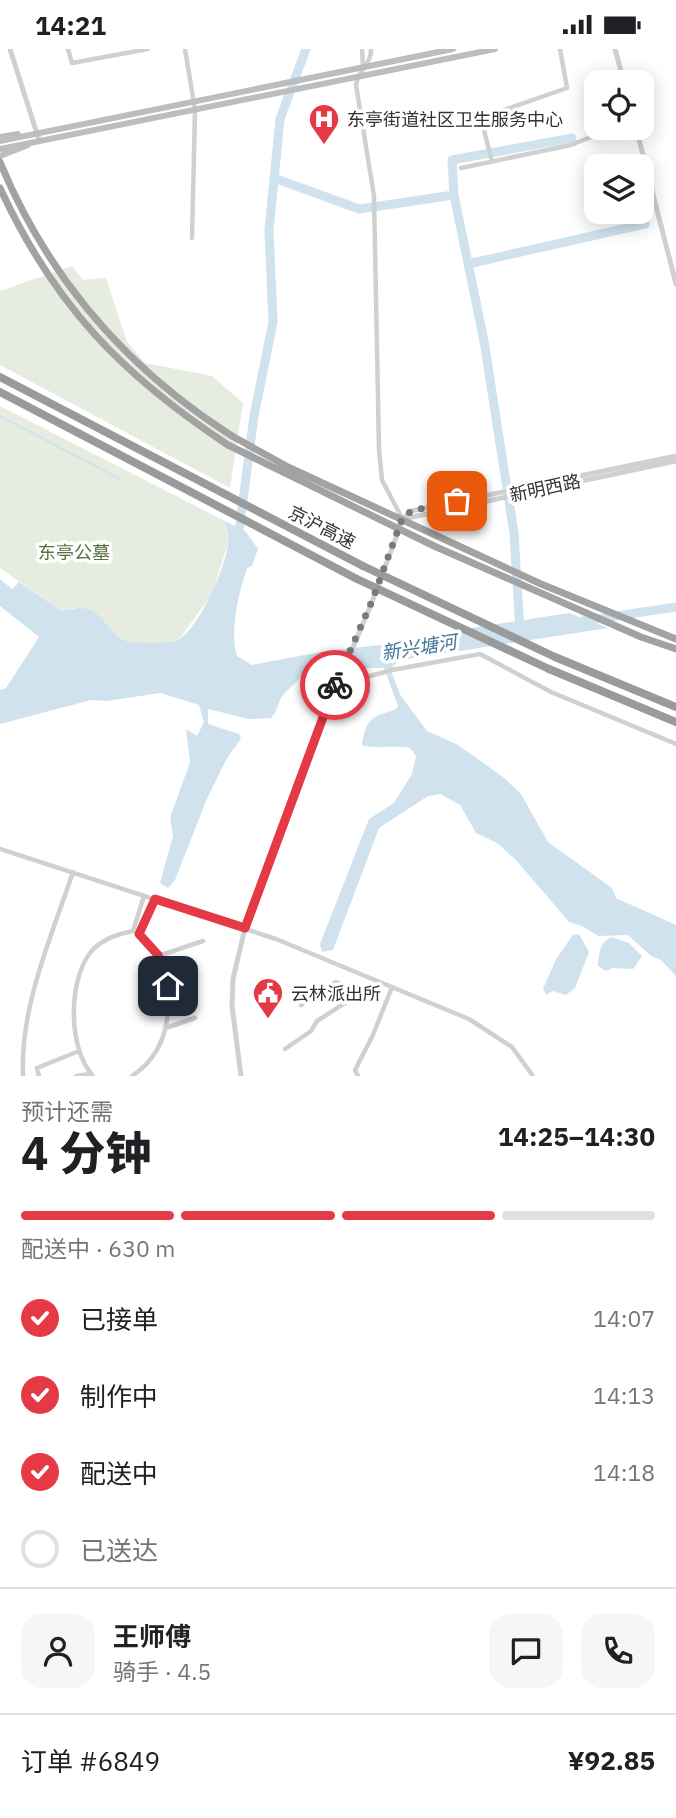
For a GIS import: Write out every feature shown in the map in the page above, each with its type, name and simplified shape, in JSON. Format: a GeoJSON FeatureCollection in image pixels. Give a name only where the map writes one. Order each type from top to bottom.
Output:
{"type":"FeatureCollection","features":[{"type":"Feature","properties":{"kind":"highway"},"geometry":{"type":"LineString","coordinates":[[0,162],[33,230],[77,298],[105,332],[165,389],[232,436],[288,467],[541,585],[676,639]]}},
{"type":"Feature","properties":{"kind":"highway"},"geometry":{"type":"LineString","coordinates":[[0,188],[41,265],[98,340],[170,407],[228,445],[296,481],[446,552],[615,626],[676,649]]}},
{"type":"Feature","properties":{"kind":"highway","name":"京沪高速"},"geometry":{"type":"LineString","coordinates":[[0,377],[363,566],[555,657],[676,707]]}},
{"type":"Feature","properties":{"kind":"highway","name":"京沪高速"},"geometry":{"type":"LineString","coordinates":[[0,392],[357,579],[549,669],[676,722]]}},
{"type":"Feature","properties":{"kind":"main road"},"geometry":{"type":"LineString","coordinates":[[0,149],[38,137],[194,102],[453,49]]}},
{"type":"Feature","properties":{"kind":"main road"},"geometry":{"type":"LineString","coordinates":[[0,139],[38,137],[195,110],[495,49]]}},
{"type":"Feature","properties":{"kind":"main road"},"geometry":{"type":"LineString","coordinates":[[0,156],[38,137]]}},
{"type":"Feature","properties":{"kind":"street"},"geometry":{"type":"LineString","coordinates":[[12,49],[38,137]]}},
{"type":"Feature","properties":{"kind":"street"},"geometry":{"type":"LineString","coordinates":[[68,49],[72,63],[148,49]]}},
{"type":"Feature","properties":{"kind":"street"},"geometry":{"type":"LineString","coordinates":[[185,49],[195,110],[192,238]]}},
{"type":"Feature","properties":{"kind":"street"},"geometry":{"type":"LineString","coordinates":[[362,49],[363,68]]}},
{"type":"Feature","properties":{"kind":"street"},"geometry":{"type":"LineString","coordinates":[[241,1076],[232,992],[236,959],[245,928],[339,676],[372,601],[402,519],[382,480],[375,332],[376,218],[357,77],[371,57],[371,49]]}},
{"type":"Feature","properties":{"kind":"street"},"geometry":{"type":"LineString","coordinates":[[492,162],[481,118],[567,88],[560,49]]}},
{"type":"Feature","properties":{"kind":"street"},"geometry":{"type":"LineString","coordinates":[[615,49],[621,70]]}},
{"type":"Feature","properties":{"kind":"street"},"geometry":{"type":"LineString","coordinates":[[461,168],[571,145],[584,140]]}},
{"type":"Feature","properties":{"kind":"street"},"geometry":{"type":"LineString","coordinates":[[639,140],[676,284]]}},
{"type":"Feature","properties":{"kind":"street","name":"新明西路"},"geometry":{"type":"LineString","coordinates":[[402,519],[676,459]]}},
{"type":"Feature","properties":{"kind":"street"},"geometry":{"type":"LineString","coordinates":[[349,689],[363,678],[389,671],[480,655],[551,692],[676,744]]}},
{"type":"Feature","properties":{"kind":"street"},"geometry":{"type":"LineString","coordinates":[[0,849],[245,928],[469,1019],[512,1047],[533,1076]]}},
{"type":"Feature","properties":{"kind":"street"},"geometry":{"type":"LineString","coordinates":[[23,1076],[22,1048],[34,988],[73,873]]}},
{"type":"Feature","properties":{"kind":"street"},"geometry":{"type":"LineString","coordinates":[[76,1076],[92,1075],[75,1041],[73,1021],[82,968],[89,953],[101,941],[133,931],[144,896]]}},
{"type":"Feature","properties":{"kind":"street"},"geometry":{"type":"LineString","coordinates":[[132,1076],[160,1046],[170,1004],[168,986],[158,955],[139,934],[155,899]]}},
{"type":"Feature","properties":{"kind":"street"},"geometry":{"type":"LineString","coordinates":[[158,955],[202,941]]}},
{"type":"Feature","properties":{"kind":"street"},"geometry":{"type":"LineString","coordinates":[[168,986],[194,978]]}},
{"type":"Feature","properties":{"kind":"street"},"geometry":{"type":"LineString","coordinates":[[285,1049],[311,1031],[317,1021],[362,992],[336,982],[301,1005]]}},
{"type":"Feature","properties":{"kind":"street"},"geometry":{"type":"LineString","coordinates":[[358,1076],[355,1070],[373,1035],[392,987]]}},
{"type":"Feature","properties":{"kind":"street"},"geometry":{"type":"LineString","coordinates":[[165,1029],[195,1018]]}},
{"type":"Feature","properties":{"kind":"street"},"geometry":{"type":"LineString","coordinates":[[39,1076],[37,1068],[79,1051]]}},
{"type":"Feature","properties":{"kind":"green space"},"geometry":{"type":"Polygon","coordinates":[[[72,266],[83,280],[106,278],[127,342],[145,363],[212,376],[243,403],[230,488],[0,365],[0,291],[72,266]]]}},
{"type":"Feature","properties":{"kind":"green space","name":"东亭公墓"},"geometry":{"type":"Polygon","coordinates":[[[0,406],[225,521],[228,543],[212,594],[180,638],[148,644],[122,639],[93,612],[80,608],[60,610],[0,568],[0,406]]]}},
{"type":"Feature","properties":{"kind":"water"},"geometry":{"type":"Polygon","coordinates":[[[225,521],[246,532],[258,549],[244,578],[238,600],[234,635],[237,656],[252,665],[326,651],[426,640],[446,632],[569,613],[608,628],[401,660],[393,666],[392,674],[401,696],[427,731],[458,745],[503,777],[521,794],[548,842],[612,888],[616,898],[676,925],[676,976],[661,960],[651,956],[628,935],[598,936],[569,922],[516,860],[497,843],[476,833],[460,805],[440,794],[428,796],[379,828],[333,950],[322,952],[320,944],[369,819],[394,803],[412,774],[416,756],[410,748],[362,745],[368,723],[398,706],[384,668],[351,668],[300,677],[282,696],[271,718],[249,719],[208,709],[208,724],[239,734],[241,739],[227,758],[206,801],[175,880],[168,888],[160,883],[173,836],[170,818],[190,762],[186,729],[197,736],[204,722],[199,705],[160,693],[107,701],[91,700],[0,724],[0,690],[6,688],[39,637],[0,606],[0,579],[12,589],[19,582],[60,610],[87,609],[99,615],[116,635],[128,641],[169,642],[181,638],[196,621],[218,579],[228,542],[225,521]]]}},
{"type":"Feature","properties":{"kind":"water"},"geometry":{"type":"Polygon","coordinates":[[[579,934],[589,952],[575,988],[566,995],[553,991],[546,995],[543,989],[556,959],[573,935],[579,934]]]}},
{"type":"Feature","properties":{"kind":"water"},"geometry":{"type":"Polygon","coordinates":[[[612,937],[629,943],[642,956],[633,969],[613,968],[606,971],[598,966],[602,945],[612,937]]]}},
{"type":"Feature","properties":{"kind":"waterway"},"geometry":{"type":"LineString","coordinates":[[238,539],[254,416],[273,322],[269,230],[280,119],[306,49]]}},
{"type":"Feature","properties":{"kind":"waterway"},"geometry":{"type":"LineString","coordinates":[[454,195],[452,160],[572,138]]}},
{"type":"Feature","properties":{"kind":"waterway"},"geometry":{"type":"LineString","coordinates":[[274,178],[359,209],[454,195],[484,341],[514,533],[520,631]]}},
{"type":"Feature","properties":{"kind":"waterway"},"geometry":{"type":"LineString","coordinates":[[468,264],[645,224]]}},
{"type":"Feature","properties":{"kind":"waterway"},"geometry":{"type":"LineString","coordinates":[[0,416],[120,479]]}},
{"type":"Feature","properties":{"kind":"waterway","name":"新兴塘河"},"geometry":{"type":"LineString","coordinates":[[577,622],[676,607]]}},
{"type":"Feature","properties":{"kind":"way so far"},"geometry":{"type":"LineString","coordinates":[[335,685],[372,601],[402,519],[411,511],[457,501]]}},
{"type":"Feature","properties":{"kind":"place","name":"东亭街道社区卫生服务中心"},"geometry":{"type":"Point","coordinates":[324,146]}},
{"type":"Feature","properties":{"kind":"place","name":"云林派出所"},"geometry":{"type":"Point","coordinates":[268,1020]}},
{"type":"Feature","properties":{"kind":"route"},"geometry":{"type":"LineString","coordinates":[[168,986],[158,955],[139,934],[155,899],[245,928],[298,791],[335,685]]}}]}
